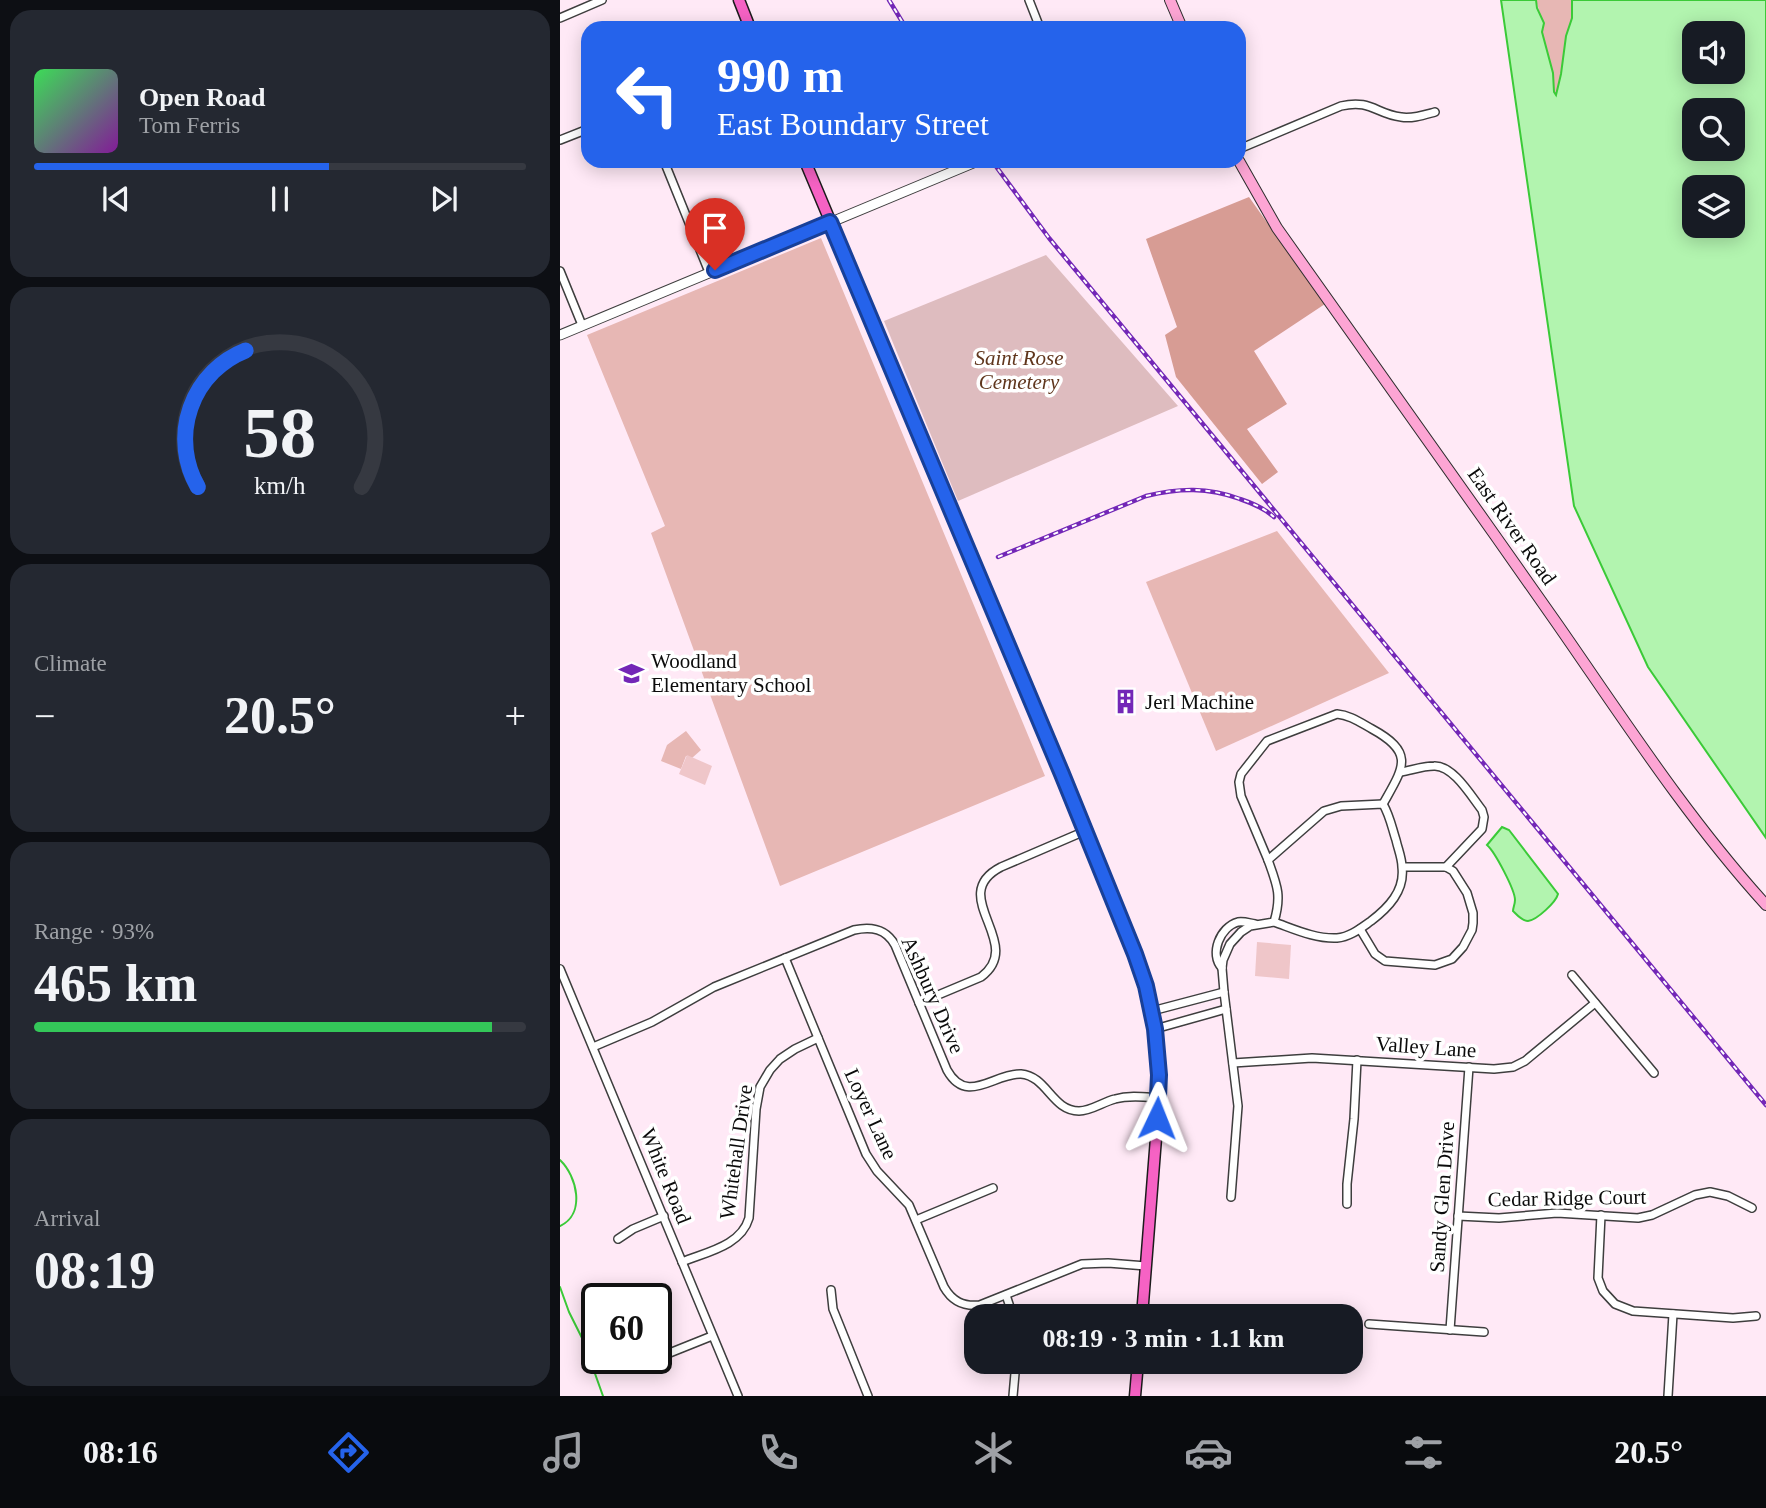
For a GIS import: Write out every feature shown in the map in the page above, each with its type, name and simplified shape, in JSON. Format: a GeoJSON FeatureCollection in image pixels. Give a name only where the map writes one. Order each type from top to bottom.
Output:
{"type":"FeatureCollection","features":[{"type":"Feature","properties":{"kind":"main road"},"geometry":{"type":"LineString","coordinates":[[739,0],[747,21]]}},
{"type":"Feature","properties":{"kind":"main road"},"geometry":{"type":"LineString","coordinates":[[1170,0],[1179,21]]}},
{"type":"Feature","properties":{"kind":"main road"},"geometry":{"type":"LineString","coordinates":[[807,168],[1085,831],[1135,954],[1152,1011],[1157,1046],[1158,1098],[1143,1304]]}},
{"type":"Feature","properties":{"kind":"main road","name":"East River Road"},"geometry":{"type":"LineString","coordinates":[[1243,168],[1277,228],[1631,729],[1696,820],[1766,905]]}},
{"type":"Feature","properties":{"kind":"main road"},"geometry":{"type":"LineString","coordinates":[[1135,1396],[1137,1374]]}},
{"type":"Feature","properties":{"kind":"street"},"geometry":{"type":"LineString","coordinates":[[560,18],[592,2],[602,0]]}},
{"type":"Feature","properties":{"kind":"street"},"geometry":{"type":"LineString","coordinates":[[1029,0],[1037,21]]}},
{"type":"Feature","properties":{"kind":"street"},"geometry":{"type":"LineString","coordinates":[[1246,146],[1350,104],[1367,105],[1401,117],[1435,112]]}},
{"type":"Feature","properties":{"kind":"street"},"geometry":{"type":"LineString","coordinates":[[560,141],[581,132]]}},
{"type":"Feature","properties":{"kind":"street"},"geometry":{"type":"LineString","coordinates":[[667,168],[709,272]]}},
{"type":"Feature","properties":{"kind":"street"},"geometry":{"type":"LineString","coordinates":[[560,335],[961,168]]}},
{"type":"Feature","properties":{"kind":"street"},"geometry":{"type":"LineString","coordinates":[[560,271],[582,325]]}},
{"type":"Feature","properties":{"kind":"street"},"geometry":{"type":"LineString","coordinates":[[1274,922],[1279,906],[1278,885],[1241,796],[1239,782],[1241,774],[1267,741],[1337,714],[1368,727],[1393,742],[1401,757],[1401,772],[1383,804]]}},
{"type":"Feature","properties":{"kind":"street"},"geometry":{"type":"LineString","coordinates":[[1401,772],[1443,767],[1454,775],[1482,810],[1482,829],[1446,867]]}},
{"type":"Feature","properties":{"kind":"street"},"geometry":{"type":"LineString","coordinates":[[1268,860],[1324,811],[1341,806],[1383,804]]}},
{"type":"Feature","properties":{"kind":"street"},"geometry":{"type":"LineString","coordinates":[[1231,1197],[1238,1106],[1222,968],[1226,954],[1236,937],[1250,926],[1274,922],[1310,935],[1338,938],[1360,929],[1383,911],[1400,886],[1402,867],[1389,815],[1383,804]]}},
{"type":"Feature","properties":{"kind":"street"},"geometry":{"type":"LineString","coordinates":[[919,1003],[977,979],[992,967],[996,958],[996,943],[980,896],[988,875],[1085,831]]}},
{"type":"Feature","properties":{"kind":"street"},"geometry":{"type":"LineString","coordinates":[[1360,929],[1375,954],[1385,961],[1435,965],[1452,959],[1469,939],[1473,923],[1471,903],[1453,871],[1446,867],[1402,867]]}},
{"type":"Feature","properties":{"kind":"street"},"geometry":{"type":"LineString","coordinates":[[1222,968],[1217,962],[1215,952],[1224,933],[1234,924],[1244,922],[1256,925]]}},
{"type":"Feature","properties":{"kind":"street","name":"Ashbury Drive"},"geometry":{"type":"LineString","coordinates":[[593,1047],[652,1022],[714,987],[854,930],[867,928],[877,929],[893,941],[947,1070],[960,1084],[975,1087],[1011,1075],[1027,1076],[1037,1080],[1063,1107],[1073,1111],[1090,1109],[1122,1097],[1158,1098]]}},
{"type":"Feature","properties":{"kind":"street","name":"Loyer Lane"},"geometry":{"type":"LineString","coordinates":[[785,958],[871,1163],[909,1205],[944,1287],[952,1298],[975,1306],[1082,1265],[1146,1266]]}},
{"type":"Feature","properties":{"kind":"street","name":"White Road"},"geometry":{"type":"LineString","coordinates":[[560,969],[738,1396]]}},
{"type":"Feature","properties":{"kind":"street"},"geometry":{"type":"LineString","coordinates":[[1572,975],[1654,1073]]}},
{"type":"Feature","properties":{"kind":"street"},"geometry":{"type":"LineString","coordinates":[[1152,1011],[1224,992]]}},
{"type":"Feature","properties":{"kind":"street","name":"Valley Lane"},"geometry":{"type":"LineString","coordinates":[[1233,1063],[1292,1058],[1504,1069],[1517,1066],[1595,1003]]}},
{"type":"Feature","properties":{"kind":"street"},"geometry":{"type":"LineString","coordinates":[[1155,1029],[1226,1009]]}},
{"type":"Feature","properties":{"kind":"street","name":"Whitehall Drive"},"geometry":{"type":"LineString","coordinates":[[682,1262],[733,1240],[745,1228],[749,1218],[756,1109],[760,1087],[780,1059],[818,1038]]}},
{"type":"Feature","properties":{"kind":"street"},"geometry":{"type":"LineString","coordinates":[[1347,1204],[1357,1060]]}},
{"type":"Feature","properties":{"kind":"street","name":"Sandy Glen Drive"},"geometry":{"type":"LineString","coordinates":[[1450,1330],[1469,1067]]}},
{"type":"Feature","properties":{"kind":"street"},"geometry":{"type":"LineString","coordinates":[[916,1220],[993,1188]]}},
{"type":"Feature","properties":{"kind":"street","name":"Cedar Ridge Court"},"geometry":{"type":"LineString","coordinates":[[1458,1216],[1499,1218],[1557,1213],[1647,1217],[1686,1198],[1705,1193],[1722,1194],[1752,1208]]}},
{"type":"Feature","properties":{"kind":"street"},"geometry":{"type":"LineString","coordinates":[[1601,1215],[1599,1282],[1611,1302],[1624,1308],[1674,1314],[1733,1318],[1756,1316]]}},
{"type":"Feature","properties":{"kind":"street"},"geometry":{"type":"LineString","coordinates":[[618,1239],[664,1216]]}},
{"type":"Feature","properties":{"kind":"street"},"geometry":{"type":"LineString","coordinates":[[831,1290],[833,1309],[869,1396]]}},
{"type":"Feature","properties":{"kind":"street"},"geometry":{"type":"LineString","coordinates":[[1006,1295],[1009,1304]]}},
{"type":"Feature","properties":{"kind":"street"},"geometry":{"type":"LineString","coordinates":[[1668,1396],[1674,1314]]}},
{"type":"Feature","properties":{"kind":"street"},"geometry":{"type":"LineString","coordinates":[[1369,1324],[1483,1332]]}},
{"type":"Feature","properties":{"kind":"street"},"geometry":{"type":"LineString","coordinates":[[672,1352],[712,1336]]}},
{"type":"Feature","properties":{"kind":"street"},"geometry":{"type":"LineString","coordinates":[[1013,1396],[1015,1374]]}},
{"type":"Feature","properties":{"kind":"shaded area"},"geometry":{"type":"Polygon","coordinates":[[[1501,0],[1536,0],[1544,23],[1542,32],[1556,95],[1566,36],[1572,18],[1572,0],[1766,0],[1766,838],[1648,667],[1574,506],[1501,0]]]}},
{"type":"Feature","properties":{"kind":"shaded area"},"geometry":{"type":"Polygon","coordinates":[[[1536,0],[1572,0],[1572,18],[1566,36],[1556,95],[1553,73],[1543,41],[1544,27],[1536,0]]]}},
{"type":"Feature","properties":{"kind":"shaded area"},"geometry":{"type":"Polygon","coordinates":[[[1249,197],[1325,304],[1254,351],[1287,404],[1247,429],[1278,472],[1262,484],[1176,377],[1165,335],[1177,327],[1146,239],[1249,197]]]}},
{"type":"Feature","properties":{"kind":"shaded area"},"geometry":{"type":"Polygon","coordinates":[[[821,238],[1045,776],[780,886],[651,533],[665,526],[587,335],[821,238]]]}},
{"type":"Feature","properties":{"kind":"shaded area"},"geometry":{"type":"Polygon","coordinates":[[[1277,531],[1389,673],[1216,751],[1146,582],[1277,531]]]}},
{"type":"Feature","properties":{"kind":"shaded area"},"geometry":{"type":"Polygon","coordinates":[[[686,731],[701,750],[692,758],[686,756],[681,769],[661,761],[667,745],[686,731]]]}},
{"type":"Feature","properties":{"kind":"shaded area"},"geometry":{"type":"Polygon","coordinates":[[[687,755],[712,766],[705,785],[679,774],[687,755]]]}},
{"type":"Feature","properties":{"kind":"shaded area"},"geometry":{"type":"Polygon","coordinates":[[[1502,827],[1509,830],[1558,894],[1546,910],[1532,920],[1524,920],[1513,911],[1515,900],[1512,888],[1487,845],[1502,827]]]}},
{"type":"Feature","properties":{"kind":"shaded area"},"geometry":{"type":"Polygon","coordinates":[[[1257,942],[1291,945],[1289,979],[1255,976],[1257,942]]]}},
{"type":"Feature","properties":{"kind":"green space","name":"Saint Rose Cemetery"},"geometry":{"type":"Polygon","coordinates":[[[1046,255],[1178,406],[958,501],[884,321],[1046,255]]]}},
{"type":"Feature","properties":{"kind":"waterway"},"geometry":{"type":"LineString","coordinates":[[560,1160],[571,1175],[576,1194],[573,1213],[560,1226]]}},
{"type":"Feature","properties":{"kind":"waterway"},"geometry":{"type":"LineString","coordinates":[[560,1287],[603,1396]]}},
{"type":"Feature","properties":{"kind":"railway"},"geometry":{"type":"LineString","coordinates":[[889,0],[902,21]]}},
{"type":"Feature","properties":{"kind":"railway"},"geometry":{"type":"LineString","coordinates":[[997,168],[1049,238],[1766,1105]]}},
{"type":"Feature","properties":{"kind":"railway"},"geometry":{"type":"LineString","coordinates":[[998,557],[1146,496],[1170,491],[1193,490],[1228,495],[1258,506],[1274,517]]}},
{"type":"Feature","properties":{"kind":"place","name":"Woodland Elementary School"},"geometry":{"type":"Point","coordinates":[631,673]}},
{"type":"Feature","properties":{"kind":"place","name":"Jerl Machine"},"geometry":{"type":"Point","coordinates":[1125,702]}},
{"type":"Feature","properties":{"kind":"route"},"geometry":{"type":"LineString","coordinates":[[715,270],[830,222],[1135,954],[1146,986],[1155,1029],[1159,1075],[1157,1118]]}}]}
